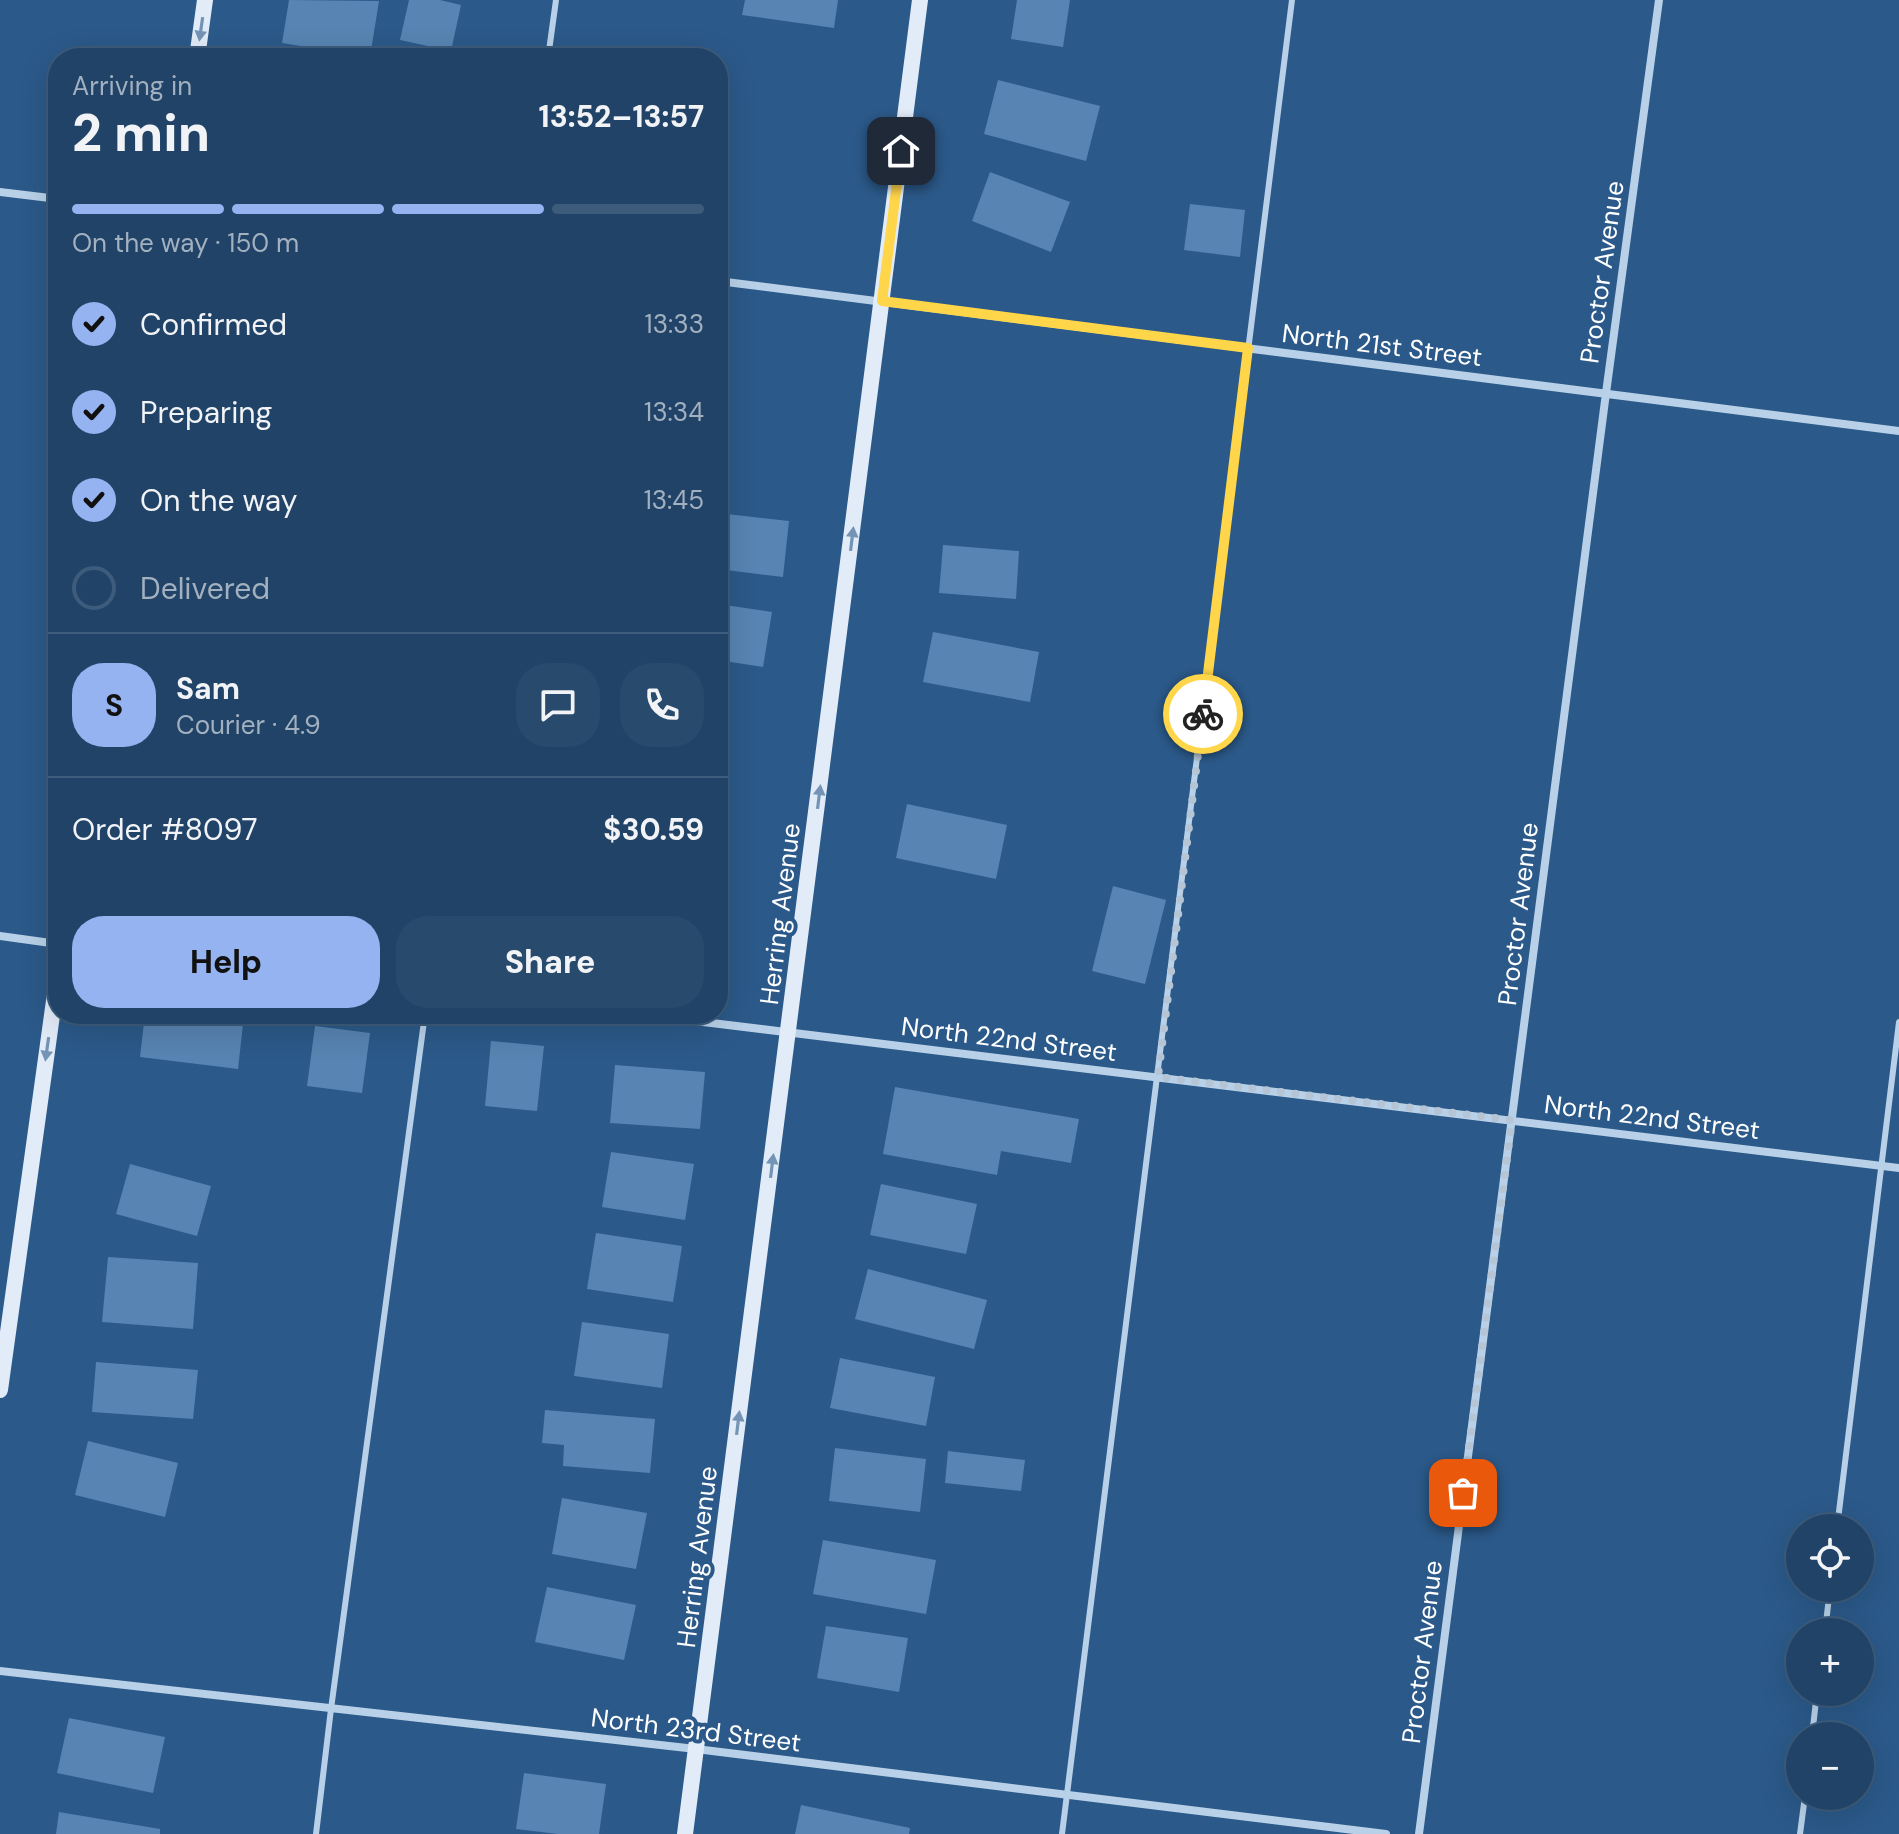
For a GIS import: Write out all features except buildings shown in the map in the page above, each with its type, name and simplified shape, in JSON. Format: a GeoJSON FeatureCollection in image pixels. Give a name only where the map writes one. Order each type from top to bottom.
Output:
{"type":"FeatureCollection","features":[{"type":"Feature","properties":{"kind":"main road"},"geometry":{"type":"LineString","coordinates":[[198,48],[205,0]]}},
{"type":"Feature","properties":{"kind":"main road","name":"Herring Avenue"},"geometry":{"type":"LineString","coordinates":[[685,1834],[920,0]]}},
{"type":"Feature","properties":{"kind":"main road"},"geometry":{"type":"LineString","coordinates":[[0,1390],[51,1024]]}},
{"type":"Feature","properties":{"kind":"street","name":"Proctor Avenue"},"geometry":{"type":"LineString","coordinates":[[1419,1834],[1659,0]]}},
{"type":"Feature","properties":{"kind":"street"},"geometry":{"type":"LineString","coordinates":[[0,192],[48,198]]}},
{"type":"Feature","properties":{"kind":"street","name":"North 21st Street"},"geometry":{"type":"LineString","coordinates":[[728,282],[1899,431]]}},
{"type":"Feature","properties":{"kind":"street"},"geometry":{"type":"LineString","coordinates":[[0,936],[48,943]]}},
{"type":"Feature","properties":{"kind":"street","name":"North 22nd Street"},"geometry":{"type":"LineString","coordinates":[[722,1024],[1899,1168]]}},
{"type":"Feature","properties":{"kind":"street","name":"North 23rd Street"},"geometry":{"type":"LineString","coordinates":[[0,1671],[696,1749],[1386,1834]]}},
{"type":"Feature","properties":{"kind":"lane"},"geometry":{"type":"LineString","coordinates":[[549,48],[556,0]]}},
{"type":"Feature","properties":{"kind":"lane"},"geometry":{"type":"LineString","coordinates":[[1062,1834],[1292,0]]}},
{"type":"Feature","properties":{"kind":"lane"},"geometry":{"type":"LineString","coordinates":[[1839,1514],[1899,1022]]}},
{"type":"Feature","properties":{"kind":"lane"},"geometry":{"type":"LineString","coordinates":[[316,1834],[424,1024]]}},
{"type":"Feature","properties":{"kind":"lane"},"geometry":{"type":"LineString","coordinates":[[1800,1834],[1803,1810]]}},
{"type":"Feature","properties":{"kind":"way so far"},"geometry":{"type":"LineString","coordinates":[[1203,714],[1158,1077],[1512,1120],[1463,1493]]}},
{"type":"Feature","properties":{"kind":"route"},"geometry":{"type":"LineString","coordinates":[[901,151],[882,301],[1248,348],[1203,714]]}}]}
